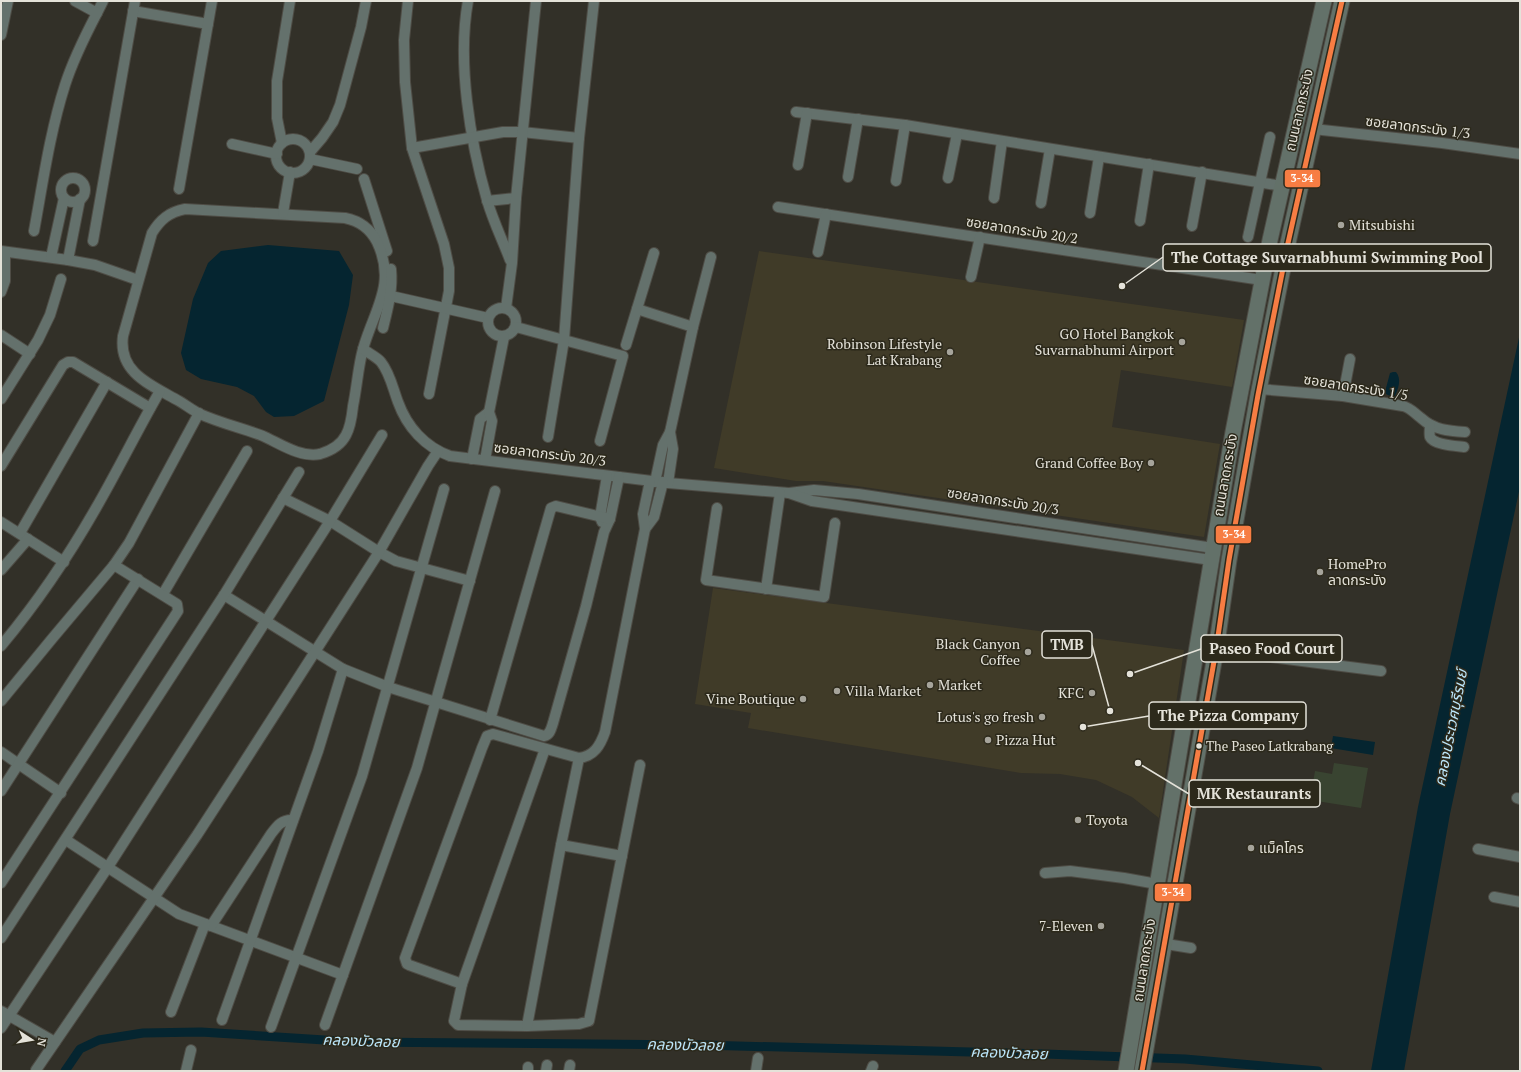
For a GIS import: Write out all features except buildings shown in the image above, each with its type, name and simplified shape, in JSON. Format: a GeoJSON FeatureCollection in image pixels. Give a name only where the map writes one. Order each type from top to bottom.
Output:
{"type":"FeatureCollection","features":[{"type":"Feature","properties":{"kind":"main road","name":"ถนนลาดกระบัง"},"geometry":{"type":"LineString","coordinates":[[1126,1071],[1169,808],[1188,708],[1232,432],[1270,240],[1324,1]]}},
{"type":"Feature","properties":{"kind":"main road","name":"ถนนลาดกระบัง"},"geometry":{"type":"LineString","coordinates":[[1142,1071],[1166,944],[1259,389],[1288,243],[1342,1]]}},
{"type":"Feature","properties":{"kind":"main road"},"geometry":{"type":"LineString","coordinates":[[1270,240],[1288,243]]}},
{"type":"Feature","properties":{"kind":"main road"},"geometry":{"type":"LineString","coordinates":[[1169,808],[1188,810]]}},
{"type":"Feature","properties":{"kind":"street"},"geometry":{"type":"LineString","coordinates":[[1,35],[8,1]]}},
{"type":"Feature","properties":{"kind":"street"},"geometry":{"type":"LineString","coordinates":[[75,1],[97,13]]}},
{"type":"Feature","properties":{"kind":"street"},"geometry":{"type":"LineString","coordinates":[[34,231],[57,114],[65,84],[75,59],[103,1]]}},
{"type":"Feature","properties":{"kind":"street"},"geometry":{"type":"LineString","coordinates":[[179,189],[212,1]]}},
{"type":"Feature","properties":{"kind":"street"},"geometry":{"type":"LineString","coordinates":[[290,1],[277,82],[277,118],[282,143],[277,154],[278,163],[285,171],[295,173],[305,168],[310,155],[333,122],[340,105],[361,27],[366,1]]}},
{"type":"Feature","properties":{"kind":"street"},"geometry":{"type":"LineString","coordinates":[[408,1],[404,40],[412,148],[444,244],[449,268],[449,291],[429,394]]}},
{"type":"Feature","properties":{"kind":"street"},"geometry":{"type":"LineString","coordinates":[[468,1],[464,21],[464,53],[466,88],[473,136],[487,201],[512,263]]}},
{"type":"Feature","properties":{"kind":"street"},"geometry":{"type":"LineString","coordinates":[[506,308],[512,263],[522,132],[536,1]]}},
{"type":"Feature","properties":{"kind":"street"},"geometry":{"type":"LineString","coordinates":[[548,437],[564,340],[579,138],[594,1]]}},
{"type":"Feature","properties":{"kind":"street"},"geometry":{"type":"LineString","coordinates":[[93,241],[134,6],[208,24]]}},
{"type":"Feature","properties":{"kind":"street"},"geometry":{"type":"LineString","coordinates":[[796,112],[905,126],[1202,172],[1282,186]]}},
{"type":"Feature","properties":{"kind":"street"},"geometry":{"type":"LineString","coordinates":[[798,165],[807,113]]}},
{"type":"Feature","properties":{"kind":"street"},"geometry":{"type":"LineString","coordinates":[[848,177],[858,119]]}},
{"type":"Feature","properties":{"kind":"street"},"geometry":{"type":"LineString","coordinates":[[896,181],[905,126]]}},
{"type":"Feature","properties":{"kind":"street","name":"ซอยลาดกระบัง 1/3"},"geometry":{"type":"LineString","coordinates":[[1313,129],[1442,143],[1520,154]]}},
{"type":"Feature","properties":{"kind":"street"},"geometry":{"type":"LineString","coordinates":[[412,148],[473,136],[503,132],[522,132],[579,138]]}},
{"type":"Feature","properties":{"kind":"street"},"geometry":{"type":"LineString","coordinates":[[948,178],[957,134]]}},
{"type":"Feature","properties":{"kind":"street"},"geometry":{"type":"LineString","coordinates":[[1248,237],[1270,137]]}},
{"type":"Feature","properties":{"kind":"street"},"geometry":{"type":"LineString","coordinates":[[282,143],[292,139],[298,140],[308,146],[310,155]]}},
{"type":"Feature","properties":{"kind":"street"},"geometry":{"type":"LineString","coordinates":[[994,198],[1002,141]]}},
{"type":"Feature","properties":{"kind":"street"},"geometry":{"type":"LineString","coordinates":[[232,144],[277,154]]}},
{"type":"Feature","properties":{"kind":"street"},"geometry":{"type":"LineString","coordinates":[[1041,203],[1050,149]]}},
{"type":"Feature","properties":{"kind":"street"},"geometry":{"type":"LineString","coordinates":[[310,155],[357,169]]}},
{"type":"Feature","properties":{"kind":"street"},"geometry":{"type":"LineString","coordinates":[[1090,213],[1098,157]]}},
{"type":"Feature","properties":{"kind":"street"},"geometry":{"type":"LineString","coordinates":[[1140,221],[1149,164]]}},
{"type":"Feature","properties":{"kind":"street"},"geometry":{"type":"LineString","coordinates":[[283,214],[290,172]]}},
{"type":"Feature","properties":{"kind":"street"},"geometry":{"type":"LineString","coordinates":[[1192,226],[1202,172]]}},
{"type":"Feature","properties":{"kind":"street"},"geometry":{"type":"LineString","coordinates":[[51,257],[65,181],[74,178],[82,182],[82,195],[68,260]]}},
{"type":"Feature","properties":{"kind":"street"},"geometry":{"type":"LineString","coordinates":[[364,179],[391,263],[392,279],[390,296],[383,328]]}},
{"type":"Feature","properties":{"kind":"street"},"geometry":{"type":"LineString","coordinates":[[43,185],[63,193],[72,202],[82,195],[100,196]]}},
{"type":"Feature","properties":{"kind":"street"},"geometry":{"type":"LineString","coordinates":[[487,201],[516,198]]}},
{"type":"Feature","properties":{"kind":"street","name":"ซอยลาดกระบัง 20/2"},"geometry":{"type":"LineString","coordinates":[[778,207],[1262,280]]}},
{"type":"Feature","properties":{"kind":"street"},"geometry":{"type":"LineString","coordinates":[[185,209],[345,218],[356,220],[365,226],[374,236],[384,261],[385,280],[382,295],[363,349],[351,420],[347,434],[342,442],[326,451],[313,455],[302,453],[263,436],[199,414],[140,378],[130,369],[124,358],[121,346],[138,280],[152,233],[159,223],[176,210],[185,209]]}},
{"type":"Feature","properties":{"kind":"street"},"geometry":{"type":"LineString","coordinates":[[818,252],[826,214]]}},
{"type":"Feature","properties":{"kind":"street"},"geometry":{"type":"LineString","coordinates":[[971,277],[980,237]]}},
{"type":"Feature","properties":{"kind":"street"},"geometry":{"type":"LineString","coordinates":[[1,292],[5,281],[3,251],[51,257],[95,265],[138,280]]}},
{"type":"Feature","properties":{"kind":"street"},"geometry":{"type":"LineString","coordinates":[[626,345],[654,253]]}},
{"type":"Feature","properties":{"kind":"street"},"geometry":{"type":"LineString","coordinates":[[462,984],[406,964],[406,958],[487,736],[493,734],[579,758],[592,754],[598,748],[605,732],[645,529],[643,514],[659,482],[663,445],[670,432],[693,327],[711,257]]}},
{"type":"Feature","properties":{"kind":"street"},"geometry":{"type":"LineString","coordinates":[[1,399],[30,354],[50,315],[61,279]]}},
{"type":"Feature","properties":{"kind":"street"},"geometry":{"type":"LineString","coordinates":[[390,296],[488,318]]}},
{"type":"Feature","properties":{"kind":"street"},"geometry":{"type":"LineString","coordinates":[[506,308],[516,317],[516,326],[511,334],[504,337],[498,336],[493,334],[489,329],[488,318],[495,310],[506,308]]}},
{"type":"Feature","properties":{"kind":"street"},"geometry":{"type":"LineString","coordinates":[[637,309],[693,327]]}},
{"type":"Feature","properties":{"kind":"street"},"geometry":{"type":"LineString","coordinates":[[516,326],[623,356],[600,441]]}},
{"type":"Feature","properties":{"kind":"street"},"geometry":{"type":"LineString","coordinates":[[1,335],[30,354]]}},
{"type":"Feature","properties":{"kind":"street"},"geometry":{"type":"LineString","coordinates":[[485,460],[492,421],[489,412],[504,337]]}},
{"type":"Feature","properties":{"kind":"street","name":"ซอยลาดกระบัง 20/3"},"geometry":{"type":"LineString","coordinates":[[363,349],[381,361],[398,403],[410,427],[438,451],[450,456],[659,482],[784,493],[814,490],[858,494],[1116,533],[1212,554]]}},
{"type":"Feature","properties":{"kind":"street"},"geometry":{"type":"LineString","coordinates":[[1343,396],[1350,359]]}},
{"type":"Feature","properties":{"kind":"street"},"geometry":{"type":"LineString","coordinates":[[1,466],[65,363],[73,362],[150,408]]}},
{"type":"Feature","properties":{"kind":"street"},"geometry":{"type":"LineString","coordinates":[[1,570],[24,536],[106,382]]}},
{"type":"Feature","properties":{"kind":"street","name":"ซอยลาดกระบัง 1/5"},"geometry":{"type":"LineString","coordinates":[[1259,389],[1343,396],[1407,407],[1430,425],[1448,431],[1465,432]]}},
{"type":"Feature","properties":{"kind":"street"},"geometry":{"type":"LineString","coordinates":[[1,646],[32,608],[64,562],[96,508],[160,391]]}},
{"type":"Feature","properties":{"kind":"street"},"geometry":{"type":"LineString","coordinates":[[472,459],[480,419],[489,412]]}},
{"type":"Feature","properties":{"kind":"street"},"geometry":{"type":"LineString","coordinates":[[1,702],[114,565],[129,543],[199,414]]}},
{"type":"Feature","properties":{"kind":"street"},"geometry":{"type":"LineString","coordinates":[[1430,425],[1430,436],[1433,440],[1441,444],[1464,447]]}},
{"type":"Feature","properties":{"kind":"street"},"geometry":{"type":"LineString","coordinates":[[1,1028],[5,1013],[108,867],[330,521],[382,435]]}},
{"type":"Feature","properties":{"kind":"street"},"geometry":{"type":"LineString","coordinates":[[163,594],[247,451]]}},
{"type":"Feature","properties":{"kind":"street"},"geometry":{"type":"LineString","coordinates":[[36,1070],[197,835],[379,552],[438,451]]}},
{"type":"Feature","properties":{"kind":"street"},"geometry":{"type":"LineString","coordinates":[[1,938],[224,595],[299,472]]}},
{"type":"Feature","properties":{"kind":"street"},"geometry":{"type":"LineString","coordinates":[[224,595],[342,669],[388,687],[436,703],[544,736],[550,732],[586,606],[604,532],[607,476]]}},
{"type":"Feature","properties":{"kind":"street"},"geometry":{"type":"LineString","coordinates":[[605,518],[619,477]]}},
{"type":"Feature","properties":{"kind":"street"},"geometry":{"type":"LineString","coordinates":[[271,1027],[362,776],[444,489]]}},
{"type":"Feature","properties":{"kind":"street"},"geometry":{"type":"LineString","coordinates":[[325,1025],[417,768],[495,491]]}},
{"type":"Feature","properties":{"kind":"street"},"geometry":{"type":"LineString","coordinates":[[766,589],[784,493]]}},
{"type":"Feature","properties":{"kind":"street","name":"ซอยลาดกระบัง 20/3"},"geometry":{"type":"LineString","coordinates":[[784,493],[812,501],[1029,534],[1114,545],[1212,554]]}},
{"type":"Feature","properties":{"kind":"street"},"geometry":{"type":"LineString","coordinates":[[856,508],[858,494]]}},
{"type":"Feature","properties":{"kind":"street"},"geometry":{"type":"LineString","coordinates":[[283,498],[330,521],[396,561],[470,582]]}},
{"type":"Feature","properties":{"kind":"street"},"geometry":{"type":"LineString","coordinates":[[893,514],[895,499]]}},
{"type":"Feature","properties":{"kind":"street"},"geometry":{"type":"LineString","coordinates":[[490,720],[551,508],[556,506],[605,518]]}},
{"type":"Feature","properties":{"kind":"street"},"geometry":{"type":"LineString","coordinates":[[717,508],[706,580],[824,597],[835,522]]}},
{"type":"Feature","properties":{"kind":"street"},"geometry":{"type":"LineString","coordinates":[[1029,534],[1031,520]]}},
{"type":"Feature","properties":{"kind":"street"},"geometry":{"type":"LineString","coordinates":[[1,522],[64,562]]}},
{"type":"Feature","properties":{"kind":"street"},"geometry":{"type":"LineString","coordinates":[[1114,545],[1116,533]]}},
{"type":"Feature","properties":{"kind":"street"},"geometry":{"type":"LineString","coordinates":[[1,883],[61,793],[178,611],[178,604],[114,565]]}},
{"type":"Feature","properties":{"kind":"street"},"geometry":{"type":"LineString","coordinates":[[1,791],[138,579]]}},
{"type":"Feature","properties":{"kind":"street"},"geometry":{"type":"LineString","coordinates":[[1216,650],[1381,671]]}},
{"type":"Feature","properties":{"kind":"street"},"geometry":{"type":"LineString","coordinates":[[222,1020],[325,730],[342,669]]}},
{"type":"Feature","properties":{"kind":"street"},"geometry":{"type":"LineString","coordinates":[[545,749],[462,984],[454,1020],[456,1024],[527,1026],[579,1024],[589,1021],[640,765]]}},
{"type":"Feature","properties":{"kind":"street"},"geometry":{"type":"LineString","coordinates":[[1,752],[61,793]]}},
{"type":"Feature","properties":{"kind":"street"},"geometry":{"type":"LineString","coordinates":[[527,1026],[579,758]]}},
{"type":"Feature","properties":{"kind":"street"},"geometry":{"type":"LineString","coordinates":[[171,1012],[208,925],[274,830],[282,822],[293,820]]}},
{"type":"Feature","properties":{"kind":"street"},"geometry":{"type":"LineString","coordinates":[[66,840],[179,914],[343,975]]}},
{"type":"Feature","properties":{"kind":"street"},"geometry":{"type":"LineString","coordinates":[[561,845],[622,856]]}},
{"type":"Feature","properties":{"kind":"street"},"geometry":{"type":"LineString","coordinates":[[1478,849],[1520,857]]}},
{"type":"Feature","properties":{"kind":"street"},"geometry":{"type":"LineString","coordinates":[[1045,873],[1070,870],[1157,884]]}},
{"type":"Feature","properties":{"kind":"street"},"geometry":{"type":"LineString","coordinates":[[1494,897],[1520,902]]}},
{"type":"Feature","properties":{"kind":"street"},"geometry":{"type":"LineString","coordinates":[[1166,944],[1191,948]]}},
{"type":"Feature","properties":{"kind":"street"},"geometry":{"type":"LineString","coordinates":[[5,1013],[55,1042]]}},
{"type":"Feature","properties":{"kind":"street"},"geometry":{"type":"LineString","coordinates":[[186,1071],[191,1050]]}},
{"type":"Feature","properties":{"kind":"street"},"geometry":{"type":"LineString","coordinates":[[756,1071],[758,1058]]}},
{"type":"Feature","properties":{"kind":"shaded area"},"geometry":{"type":"Polygon","coordinates":[[[759,251],[1244,320],[1232,387],[1121,370],[1112,427],[1220,444],[1204,537],[823,481],[796,481],[714,468],[759,251]]]}},
{"type":"Feature","properties":{"kind":"shaded area"},"geometry":{"type":"Polygon","coordinates":[[[713,588],[1184,650],[1159,818],[1132,797],[1096,780],[1060,774],[1021,773],[748,728],[751,713],[695,704],[713,588]]]}},
{"type":"Feature","properties":{"kind":"green space"},"geometry":{"type":"Polygon","coordinates":[[[1334,763],[1368,768],[1361,808],[1310,800],[1315,771],[1332,774],[1334,763]]]}},
{"type":"Feature","properties":{"kind":"water"},"geometry":{"type":"Polygon","coordinates":[[[268,245],[339,251],[353,275],[349,305],[324,401],[294,416],[274,417],[266,412],[254,396],[237,387],[201,379],[186,370],[181,353],[193,299],[208,263],[221,251],[268,245]]]}},
{"type":"Feature","properties":{"kind":"water","name":"คลองประเวศบุรีรมย์"},"geometry":{"type":"Polygon","coordinates":[[[1520,333],[1520,487],[1450,814],[1404,1071],[1371,1071],[1418,807],[1520,333]]]}},
{"type":"Feature","properties":{"kind":"water"},"geometry":{"type":"Polygon","coordinates":[[[1396,372],[1398,375],[1399,381],[1395,396],[1392,397],[1386,394],[1386,388],[1390,373],[1396,372]]]}},
{"type":"Feature","properties":{"kind":"water"},"geometry":{"type":"Polygon","coordinates":[[[1333,736],[1375,742],[1373,755],[1331,748],[1333,736]]]}},
{"type":"Feature","properties":{"kind":"waterway","name":"คลองบัวลอย"},"geometry":{"type":"LineString","coordinates":[[65,1071],[80,1049],[99,1040],[143,1033],[201,1032],[356,1042],[702,1045],[1045,1054],[1185,1059],[1318,1071]]}},
{"type":"Feature","properties":{"kind":"transit line","name":"3-34"},"geometry":{"type":"LineString","coordinates":[[1142,1071],[1216,650],[1229,560],[1258,395],[1288,243],[1342,1]]}},
{"type":"Feature","properties":{"kind":"place","name":"Mitsubishi"},"geometry":{"type":"Point","coordinates":[1341,225]}},
{"type":"Feature","properties":{"kind":"place","name":"The Cottage Suvarnabhumi Swimming Pool"},"geometry":{"type":"Point","coordinates":[1122,286]}},
{"type":"Feature","properties":{"kind":"place","name":"GO Hotel Bangkok Suvarnabhumi Airport"},"geometry":{"type":"Point","coordinates":[1182,342]}},
{"type":"Feature","properties":{"kind":"place","name":"Robinson Lifestyle Lat Krabang"},"geometry":{"type":"Point","coordinates":[950,352]}},
{"type":"Feature","properties":{"kind":"place","name":"Grand Coffee Boy"},"geometry":{"type":"Point","coordinates":[1151,463]}},
{"type":"Feature","properties":{"kind":"place","name":"HomePro ลาดกระบัง"},"geometry":{"type":"Point","coordinates":[1320,572]}},
{"type":"Feature","properties":{"kind":"place","name":"Black Canyon Coffee"},"geometry":{"type":"Point","coordinates":[1028,652]}},
{"type":"Feature","properties":{"kind":"place","name":"Paseo Food Court"},"geometry":{"type":"Point","coordinates":[1130,674]}},
{"type":"Feature","properties":{"kind":"place","name":"Market"},"geometry":{"type":"Point","coordinates":[930,685]}},
{"type":"Feature","properties":{"kind":"place","name":"Villa Market"},"geometry":{"type":"Point","coordinates":[837,691]}},
{"type":"Feature","properties":{"kind":"place","name":"KFC"},"geometry":{"type":"Point","coordinates":[1092,693]}},
{"type":"Feature","properties":{"kind":"place","name":"Vine Boutique"},"geometry":{"type":"Point","coordinates":[803,699]}},
{"type":"Feature","properties":{"kind":"place","name":"TMB"},"geometry":{"type":"Point","coordinates":[1110,711]}},
{"type":"Feature","properties":{"kind":"place","name":"Lotus's go fresh"},"geometry":{"type":"Point","coordinates":[1042,717]}},
{"type":"Feature","properties":{"kind":"place","name":"The Pizza Company"},"geometry":{"type":"Point","coordinates":[1083,727]}},
{"type":"Feature","properties":{"kind":"place","name":"Pizza Hut"},"geometry":{"type":"Point","coordinates":[988,740]}},
{"type":"Feature","properties":{"kind":"place","name":"The Paseo Latkrabang"},"geometry":{"type":"Point","coordinates":[1199,746]}},
{"type":"Feature","properties":{"kind":"place","name":"MK Restaurants"},"geometry":{"type":"Point","coordinates":[1138,763]}},
{"type":"Feature","properties":{"kind":"place","name":"Toyota"},"geometry":{"type":"Point","coordinates":[1078,820]}},
{"type":"Feature","properties":{"kind":"place","name":"แม็คโคร"},"geometry":{"type":"Point","coordinates":[1251,848]}},
{"type":"Feature","properties":{"kind":"place","name":"7-Eleven"},"geometry":{"type":"Point","coordinates":[1101,926]}}]}
